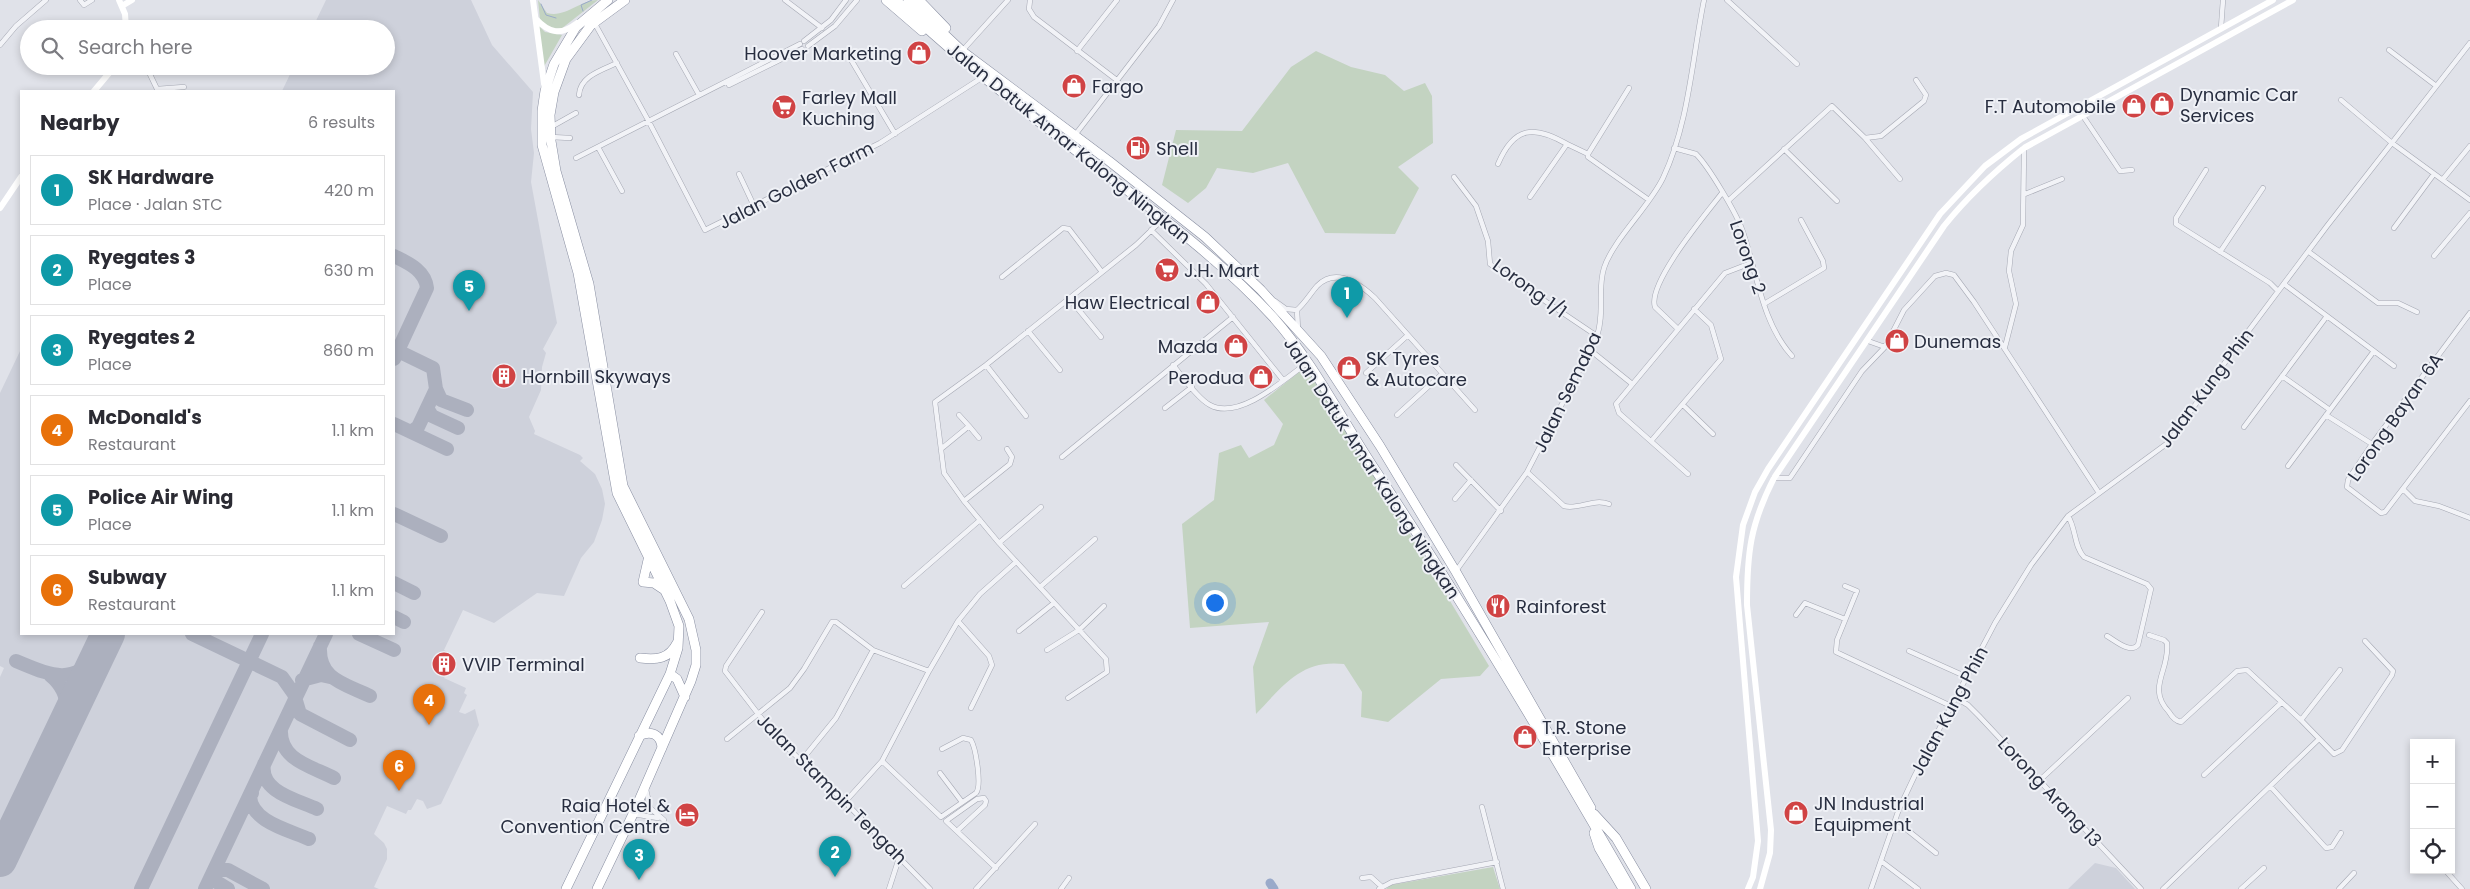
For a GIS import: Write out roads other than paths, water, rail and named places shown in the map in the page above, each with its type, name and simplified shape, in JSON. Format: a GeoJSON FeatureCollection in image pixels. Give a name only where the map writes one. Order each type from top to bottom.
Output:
{"type":"FeatureCollection","features":[{"type":"Feature","properties":{"kind":"highway"},"geometry":{"type":"LineString","coordinates":[[566,889],[670,674],[676,659],[680,638],[676,614],[621,503],[613,479],[578,273],[542,145],[541,116],[545,91],[554,64],[568,38],[598,7],[608,0]]}},
{"type":"Feature","properties":{"kind":"highway"},"geometry":{"type":"LineString","coordinates":[[597,889],[646,786],[685,697],[696,665],[692,628],[623,486],[590,292],[582,256],[556,171],[550,132],[551,104],[560,72],[577,41],[594,22],[625,0]]}},
{"type":"Feature","properties":{"kind":"highway"},"geometry":{"type":"LineString","coordinates":[[886,0],[928,37],[959,52]]}},
{"type":"Feature","properties":{"kind":"highway","name":"Jalan Datuk Amar Kalong Ningkan"},"geometry":{"type":"LineString","coordinates":[[896,0],[945,39]]}},
{"type":"Feature","properties":{"kind":"highway","name":"Jalan Datuk Amar Kalong Ningkan"},"geometry":{"type":"LineString","coordinates":[[908,0],[983,77],[1164,218],[1231,274],[1273,318],[1308,362],[1421,539],[1636,889]]}},
{"type":"Feature","properties":{"kind":"highway"},"geometry":{"type":"LineString","coordinates":[[919,0],[951,34],[959,52]]}},
{"type":"Feature","properties":{"kind":"highway","name":"Jalan Datuk Amar Kalong Ningkan"},"geometry":{"type":"LineString","coordinates":[[959,52],[1075,135],[1205,237],[1260,290],[1328,366],[1380,446],[1456,572],[1630,889]]}},
{"type":"Feature","properties":{"kind":"highway"},"geometry":{"type":"LineString","coordinates":[[1365,454],[1350,426],[1350,420],[1354,416],[1380,446]]}},
{"type":"Feature","properties":{"kind":"highway"},"geometry":{"type":"LineString","coordinates":[[648,558],[648,569],[643,582],[654,583],[665,591]]}},
{"type":"Feature","properties":{"kind":"highway"},"geometry":{"type":"LineString","coordinates":[[640,658],[656,658],[669,655],[680,638]]}},
{"type":"Feature","properties":{"kind":"highway"},"geometry":{"type":"LineString","coordinates":[[670,674],[677,679],[685,697]]}},
{"type":"Feature","properties":{"kind":"highway"},"geometry":{"type":"LineString","coordinates":[[639,736],[649,732],[655,734],[659,737],[662,748]]}},
{"type":"Feature","properties":{"kind":"highway"},"geometry":{"type":"LineString","coordinates":[[1591,815],[1599,848],[1623,889]]}},
{"type":"Feature","properties":{"kind":"highway"},"geometry":{"type":"LineString","coordinates":[[1591,815],[1616,838],[1646,889]]}},
{"type":"Feature","properties":{"kind":"main road"},"geometry":{"type":"LineString","coordinates":[[125,20],[120,3],[132,0]]}},
{"type":"Feature","properties":{"kind":"main road"},"geometry":{"type":"LineString","coordinates":[[533,0],[545,91]]}},
{"type":"Feature","properties":{"kind":"main road"},"geometry":{"type":"LineString","coordinates":[[1748,889],[1753,877],[1758,841],[1736,577],[1743,525],[1755,492],[1768,469],[1940,214],[1971,179],[1997,156],[2021,139],[2273,0]]}},
{"type":"Feature","properties":{"kind":"main road"},"geometry":{"type":"LineString","coordinates":[[1760,889],[1770,853],[1771,830],[1748,605],[1747,568],[1750,540],[1757,515],[1774,478],[1944,226],[1963,202],[1993,172],[2024,148],[2293,0]]}},
{"type":"Feature","properties":{"kind":"main road"},"geometry":{"type":"LineString","coordinates":[[536,18],[547,30],[563,31],[598,7]]}},
{"type":"Feature","properties":{"kind":"main road"},"geometry":{"type":"LineString","coordinates":[[95,90],[107,75]]}},
{"type":"Feature","properties":{"kind":"main road"},"geometry":{"type":"LineString","coordinates":[[0,208],[20,178]]}},
{"type":"Feature","properties":{"kind":"street"},"geometry":{"type":"LineString","coordinates":[[23,20],[46,0]]}},
{"type":"Feature","properties":{"kind":"street"},"geometry":{"type":"LineString","coordinates":[[80,0],[84,4],[92,0]]}},
{"type":"Feature","properties":{"kind":"street"},"geometry":{"type":"LineString","coordinates":[[785,0],[822,28]]}},
{"type":"Feature","properties":{"kind":"street"},"geometry":{"type":"LineString","coordinates":[[576,158],[648,120],[802,45],[831,20],[846,0]]}},
{"type":"Feature","properties":{"kind":"street"},"geometry":{"type":"LineString","coordinates":[[802,45],[808,46],[835,26],[857,0]]}},
{"type":"Feature","properties":{"kind":"street"},"geometry":{"type":"LineString","coordinates":[[959,52],[1008,0]]}},
{"type":"Feature","properties":{"kind":"street"},"geometry":{"type":"LineString","coordinates":[[1030,0],[1029,9],[1034,17],[1118,81]]}},
{"type":"Feature","properties":{"kind":"street"},"geometry":{"type":"LineString","coordinates":[[1077,51],[1117,0]]}},
{"type":"Feature","properties":{"kind":"street"},"geometry":{"type":"LineString","coordinates":[[1075,135],[1159,26],[1173,0]]}},
{"type":"Feature","properties":{"kind":"street","name":"Jalan Semaba"},"geometry":{"type":"LineString","coordinates":[[1456,572],[1527,472],[1597,336],[1602,316],[1604,268],[1611,254],[1650,200],[1662,178],[1674,148],[1692,78],[1697,33],[1704,0]]}},
{"type":"Feature","properties":{"kind":"street"},"geometry":{"type":"LineString","coordinates":[[1727,0],[1797,64]]}},
{"type":"Feature","properties":{"kind":"street"},"geometry":{"type":"LineString","coordinates":[[2222,28],[2223,0]]}},
{"type":"Feature","properties":{"kind":"street","name":"Jalan Golden Farm"},"geometry":{"type":"LineString","coordinates":[[594,22],[648,120],[705,230],[895,134],[983,77]]}},
{"type":"Feature","properties":{"kind":"street"},"geometry":{"type":"LineString","coordinates":[[0,45],[20,23]]}},
{"type":"Feature","properties":{"kind":"street","name":"Jalan Kung Phin"},"geometry":{"type":"LineString","coordinates":[[1870,889],[1893,826],[1915,775],[1995,623],[2022,580],[2068,516],[2169,442],[2278,291],[2435,85],[2470,44]]}},
{"type":"Feature","properties":{"kind":"street"},"geometry":{"type":"LineString","coordinates":[[2389,50],[2435,85]]}},
{"type":"Feature","properties":{"kind":"street"},"geometry":{"type":"LineString","coordinates":[[676,54],[699,95]]}},
{"type":"Feature","properties":{"kind":"street"},"geometry":{"type":"LineString","coordinates":[[850,58],[895,134]]}},
{"type":"Feature","properties":{"kind":"street"},"geometry":{"type":"LineString","coordinates":[[579,95],[581,85],[585,80],[617,63]]}},
{"type":"Feature","properties":{"kind":"street"},"geometry":{"type":"LineString","coordinates":[[150,75],[157,89],[184,87]]}},
{"type":"Feature","properties":{"kind":"street"},"geometry":{"type":"LineString","coordinates":[[1864,138],[1881,136],[1924,100],[1926,95],[1916,80]]}},
{"type":"Feature","properties":{"kind":"street"},"geometry":{"type":"LineString","coordinates":[[1588,154],[1629,88]]}},
{"type":"Feature","properties":{"kind":"street"},"geometry":{"type":"LineString","coordinates":[[2341,100],[2392,143],[2470,200]]}},
{"type":"Feature","properties":{"kind":"street"},"geometry":{"type":"LineString","coordinates":[[1728,201],[1832,106],[1864,138],[1900,179]]}},
{"type":"Feature","properties":{"kind":"street"},"geometry":{"type":"LineString","coordinates":[[550,132],[576,113]]}},
{"type":"Feature","properties":{"kind":"street"},"geometry":{"type":"LineString","coordinates":[[2083,116],[2120,170],[2132,170]]}},
{"type":"Feature","properties":{"kind":"street"},"geometry":{"type":"LineString","coordinates":[[1498,164],[1504,150],[1512,140],[1528,131],[1537,130],[1588,154],[1588,157],[1650,200]]}},
{"type":"Feature","properties":{"kind":"street"},"geometry":{"type":"LineString","coordinates":[[550,132],[570,138]]}},
{"type":"Feature","properties":{"kind":"street"},"geometry":{"type":"LineString","coordinates":[[1530,197],[1566,144]]}},
{"type":"Feature","properties":{"kind":"street"},"geometry":{"type":"LineString","coordinates":[[2443,179],[2470,146]]}},
{"type":"Feature","properties":{"kind":"street"},"geometry":{"type":"LineString","coordinates":[[598,147],[622,191]]}},
{"type":"Feature","properties":{"kind":"street","name":"Lorong 2"},"geometry":{"type":"LineString","coordinates":[[1674,148],[1696,154],[1728,201],[1743,231],[1764,304],[1782,344],[1792,356]]}},
{"type":"Feature","properties":{"kind":"street"},"geometry":{"type":"LineString","coordinates":[[2005,348],[2005,340],[2016,304],[2009,272],[2011,250],[2023,225],[2025,194],[2024,148]]}},
{"type":"Feature","properties":{"kind":"street"},"geometry":{"type":"LineString","coordinates":[[1784,149],[1836,201]]}},
{"type":"Feature","properties":{"kind":"street"},"geometry":{"type":"LineString","coordinates":[[2206,170],[2176,218],[2176,224],[2270,283],[2278,291]]}},
{"type":"Feature","properties":{"kind":"street"},"geometry":{"type":"LineString","coordinates":[[739,174],[754,206]]}},
{"type":"Feature","properties":{"kind":"street"},"geometry":{"type":"LineString","coordinates":[[2394,228],[2434,174]]}},
{"type":"Feature","properties":{"kind":"street","name":"Lorong 1/1"},"geometry":{"type":"LineString","coordinates":[[1454,177],[1476,206],[1488,241],[1490,264],[1597,336]]}},
{"type":"Feature","properties":{"kind":"street"},"geometry":{"type":"LineString","coordinates":[[2025,194],[2062,179]]}},
{"type":"Feature","properties":{"kind":"street"},"geometry":{"type":"LineString","coordinates":[[2220,252],[2263,188]]}},
{"type":"Feature","properties":{"kind":"street"},"geometry":{"type":"LineString","coordinates":[[1678,329],[1655,307],[1654,296],[1671,261],[1722,193]]}},
{"type":"Feature","properties":{"kind":"street"},"geometry":{"type":"LineString","coordinates":[[1155,211],[1155,225]]}},
{"type":"Feature","properties":{"kind":"street"},"geometry":{"type":"LineString","coordinates":[[2434,256],[2470,213]]}},
{"type":"Feature","properties":{"kind":"street"},"geometry":{"type":"LineString","coordinates":[[1068,698],[1107,672],[1106,660],[999,543],[964,501],[943,470],[935,402],[986,365],[1102,272],[1164,218]]}},
{"type":"Feature","properties":{"kind":"street"},"geometry":{"type":"LineString","coordinates":[[1764,304],[1824,268],[1823,261],[1800,220]]}},
{"type":"Feature","properties":{"kind":"street"},"geometry":{"type":"LineString","coordinates":[[1002,278],[1063,228],[1069,229],[1102,272]]}},
{"type":"Feature","properties":{"kind":"street"},"geometry":{"type":"LineString","coordinates":[[1151,230],[1206,284],[1283,380]]}},
{"type":"Feature","properties":{"kind":"street"},"geometry":{"type":"LineString","coordinates":[[2309,252],[2378,303],[2398,302],[2417,312]]}},
{"type":"Feature","properties":{"kind":"street"},"geometry":{"type":"LineString","coordinates":[[1688,474],[1616,408],[1618,399],[1725,273],[1751,263]]}},
{"type":"Feature","properties":{"kind":"street"},"geometry":{"type":"LineString","coordinates":[[1774,478],[1790,478],[1862,372],[1885,347],[1904,310],[1935,276],[1946,273],[1954,275],[2005,348],[2098,493]]}},
{"type":"Feature","properties":{"kind":"street"},"geometry":{"type":"LineString","coordinates":[[1305,339],[1299,329],[1298,310],[1321,283],[1330,278],[1341,278],[1365,288],[1475,410]]}},
{"type":"Feature","properties":{"kind":"street"},"geometry":{"type":"LineString","coordinates":[[2284,284],[2394,366]]}},
{"type":"Feature","properties":{"kind":"street"},"geometry":{"type":"LineString","coordinates":[[1260,290],[1286,308],[1298,310]]}},
{"type":"Feature","properties":{"kind":"street"},"geometry":{"type":"LineString","coordinates":[[1069,298],[1101,337]]}},
{"type":"Feature","properties":{"kind":"street"},"geometry":{"type":"LineString","coordinates":[[1652,440],[1721,359],[1711,324],[1694,309]]}},
{"type":"Feature","properties":{"kind":"street","name":"Lorong Bayan 6A"},"geometry":{"type":"LineString","coordinates":[[2403,489],[2388,509],[2381,513],[2346,485],[2372,444],[2470,313]]}},
{"type":"Feature","properties":{"kind":"street"},"geometry":{"type":"LineString","coordinates":[[2244,427],[2327,316]]}},
{"type":"Feature","properties":{"kind":"street"},"geometry":{"type":"LineString","coordinates":[[1062,457],[1233,317]]}},
{"type":"Feature","properties":{"kind":"street"},"geometry":{"type":"LineString","coordinates":[[1028,331],[1060,370]]}},
{"type":"Feature","properties":{"kind":"street"},"geometry":{"type":"LineString","coordinates":[[1366,373],[1408,335]]}},
{"type":"Feature","properties":{"kind":"street"},"geometry":{"type":"LineString","coordinates":[[1868,341],[1885,347]]}},
{"type":"Feature","properties":{"kind":"street"},"geometry":{"type":"LineString","coordinates":[[1590,350],[1631,383]]}},
{"type":"Feature","properties":{"kind":"street"},"geometry":{"type":"LineString","coordinates":[[2288,466],[2374,352]]}},
{"type":"Feature","properties":{"kind":"street"},"geometry":{"type":"LineString","coordinates":[[1173,366],[1207,404],[1218,409],[1258,400],[1308,362]]}},
{"type":"Feature","properties":{"kind":"street"},"geometry":{"type":"LineString","coordinates":[[986,365],[1026,416]]}},
{"type":"Feature","properties":{"kind":"street"},"geometry":{"type":"LineString","coordinates":[[1397,415],[1442,374]]}},
{"type":"Feature","properties":{"kind":"street"},"geometry":{"type":"LineString","coordinates":[[2282,376],[2330,410]]}},
{"type":"Feature","properties":{"kind":"street"},"geometry":{"type":"LineString","coordinates":[[1165,408],[1192,387]]}},
{"type":"Feature","properties":{"kind":"street"},"geometry":{"type":"LineString","coordinates":[[2470,401],[2403,489],[2415,501],[2439,506],[2470,518]]}},
{"type":"Feature","properties":{"kind":"street"},"geometry":{"type":"LineString","coordinates":[[1683,405],[1713,434]]}},
{"type":"Feature","properties":{"kind":"street"},"geometry":{"type":"LineString","coordinates":[[959,415],[979,438]]}},
{"type":"Feature","properties":{"kind":"street"},"geometry":{"type":"LineString","coordinates":[[2326,416],[2372,444]]}},
{"type":"Feature","properties":{"kind":"street"},"geometry":{"type":"LineString","coordinates":[[940,449],[969,426]]}},
{"type":"Feature","properties":{"kind":"street"},"geometry":{"type":"LineString","coordinates":[[964,501],[1010,464],[1012,457],[1007,449]]}},
{"type":"Feature","properties":{"kind":"street"},"geometry":{"type":"LineString","coordinates":[[1456,465],[1501,511]]}},
{"type":"Feature","properties":{"kind":"street"},"geometry":{"type":"LineString","coordinates":[[1527,472],[1564,506],[1572,508],[1592,502],[1609,504]]}},
{"type":"Feature","properties":{"kind":"street"},"geometry":{"type":"LineString","coordinates":[[1455,499],[1471,480]]}},
{"type":"Feature","properties":{"kind":"street"},"geometry":{"type":"LineString","coordinates":[[999,543],[1041,507]]}},
{"type":"Feature","properties":{"kind":"street"},"geometry":{"type":"LineString","coordinates":[[2068,516],[2074,526],[2080,553],[2084,557],[2147,584],[2151,589],[2138,645],[2130,649],[2107,636]]}},
{"type":"Feature","properties":{"kind":"street"},"geometry":{"type":"LineString","coordinates":[[904,586],[980,520]]}},
{"type":"Feature","properties":{"kind":"street"},"geometry":{"type":"LineString","coordinates":[[1040,588],[1095,539]]}},
{"type":"Feature","properties":{"kind":"street"},"geometry":{"type":"LineString","coordinates":[[845,802],[882,761],[929,671],[958,621],[980,594],[1016,562]]}},
{"type":"Feature","properties":{"kind":"street"},"geometry":{"type":"LineString","coordinates":[[1845,586],[1857,592],[1837,640],[1836,652],[1951,706]]}},
{"type":"Feature","properties":{"kind":"street"},"geometry":{"type":"LineString","coordinates":[[1796,615],[1805,602],[1845,619]]}},
{"type":"Feature","properties":{"kind":"street"},"geometry":{"type":"LineString","coordinates":[[1019,630],[1054,603]]}},
{"type":"Feature","properties":{"kind":"street"},"geometry":{"type":"LineString","coordinates":[[1046,650],[1079,630],[1104,606]]}},
{"type":"Feature","properties":{"kind":"street","name":"Jalan Stampin Tengah"},"geometry":{"type":"LineString","coordinates":[[762,612],[726,666],[725,671],[758,716],[930,889]]}},
{"type":"Feature","properties":{"kind":"street"},"geometry":{"type":"LineString","coordinates":[[958,621],[989,656],[992,665],[971,708]]}},
{"type":"Feature","properties":{"kind":"street"},"geometry":{"type":"LineString","coordinates":[[727,739],[758,716],[790,688],[804,669],[829,624],[836,622],[873,650],[929,671]]}},
{"type":"Feature","properties":{"kind":"street"},"geometry":{"type":"LineString","coordinates":[[2149,635],[2164,640],[2167,643],[2158,692],[2159,702],[2178,722],[2237,671],[2247,670],[2301,720],[2334,754],[2339,754],[2392,676],[2393,671],[2389,665],[2365,641]]}},
{"type":"Feature","properties":{"kind":"street"},"geometry":{"type":"LineString","coordinates":[[801,761],[836,718],[873,650]]}},
{"type":"Feature","properties":{"kind":"street"},"geometry":{"type":"LineString","coordinates":[[1909,651],[1967,677]]}},
{"type":"Feature","properties":{"kind":"street"},"geometry":{"type":"LineString","coordinates":[[2301,720],[2340,670]]}},
{"type":"Feature","properties":{"kind":"street","name":"Lorong Arang 13"},"geometry":{"type":"LineString","coordinates":[[1956,698],[1968,705],[2141,889]]}},
{"type":"Feature","properties":{"kind":"street"},"geometry":{"type":"LineString","coordinates":[[2040,780],[2128,698]]}},
{"type":"Feature","properties":{"kind":"street"},"geometry":{"type":"LineString","coordinates":[[2204,775],[2281,702]]}},
{"type":"Feature","properties":{"kind":"street"},"geometry":{"type":"LineString","coordinates":[[882,761],[941,816],[978,791],[972,742],[968,738],[963,738],[942,750]]}},
{"type":"Feature","properties":{"kind":"street"},"geometry":{"type":"LineString","coordinates":[[2163,889],[2319,740]]}},
{"type":"Feature","properties":{"kind":"street"},"geometry":{"type":"LineString","coordinates":[[940,773],[962,802]]}},
{"type":"Feature","properties":{"kind":"street"},"geometry":{"type":"LineString","coordinates":[[633,814],[664,820],[650,808],[646,786]]}},
{"type":"Feature","properties":{"kind":"street"},"geometry":{"type":"LineString","coordinates":[[2271,787],[2326,848],[2332,847],[2341,833]]}},
{"type":"Feature","properties":{"kind":"street"},"geometry":{"type":"LineString","coordinates":[[957,832],[985,805],[986,801],[984,798],[977,799],[946,821],[957,832],[996,868]]}},
{"type":"Feature","properties":{"kind":"street"},"geometry":{"type":"LineString","coordinates":[[1482,807],[1503,889]]}},
{"type":"Feature","properties":{"kind":"street"},"geometry":{"type":"LineString","coordinates":[[976,889],[1035,824]]}},
{"type":"Feature","properties":{"kind":"street"},"geometry":{"type":"LineString","coordinates":[[1893,826],[1906,829],[1936,853]]}},
{"type":"Feature","properties":{"kind":"street"},"geometry":{"type":"LineString","coordinates":[[888,889],[900,858]]}},
{"type":"Feature","properties":{"kind":"street"},"geometry":{"type":"LineString","coordinates":[[1881,861],[1918,889]]}},
{"type":"Feature","properties":{"kind":"street"},"geometry":{"type":"LineString","coordinates":[[1362,878],[1371,877],[1380,888],[1392,882],[1497,862]]}},
{"type":"Feature","properties":{"kind":"street"},"geometry":{"type":"LineString","coordinates":[[2242,889],[2264,868]]}},
{"type":"Feature","properties":{"kind":"street"},"geometry":{"type":"LineString","coordinates":[[2339,889],[2354,873]]}},
{"type":"Feature","properties":{"kind":"street"},"geometry":{"type":"LineString","coordinates":[[2449,874],[2462,889]]}},
{"type":"Feature","properties":{"kind":"street"},"geometry":{"type":"LineString","coordinates":[[1061,889],[1069,878]]}},
{"type":"Feature","properties":{"kind":"waterway"},"geometry":{"type":"LineString","coordinates":[[583,11],[581,5],[592,0]]}},
{"type":"Feature","properties":{"kind":"waterway"},"geometry":{"type":"LineString","coordinates":[[541,4],[546,15],[556,18]]}},
{"type":"Feature","properties":{"kind":"waterway"},"geometry":{"type":"LineString","coordinates":[[1270,883],[1274,889]]}},
{"type":"Feature","properties":{"kind":"place","name":"Hoover Marketing"},"geometry":{"type":"Point","coordinates":[919,53]}},
{"type":"Feature","properties":{"kind":"place","name":"Fargo"},"geometry":{"type":"Point","coordinates":[1074,86]}},
{"type":"Feature","properties":{"kind":"place","name":"Dynamic Car Services"},"geometry":{"type":"Point","coordinates":[2162,104]}},
{"type":"Feature","properties":{"kind":"place","name":"F.T Automobile"},"geometry":{"type":"Point","coordinates":[2134,106]}},
{"type":"Feature","properties":{"kind":"place","name":"Farley Mall Kuching"},"geometry":{"type":"Point","coordinates":[784,107]}},
{"type":"Feature","properties":{"kind":"place","name":"Shell"},"geometry":{"type":"Point","coordinates":[1138,148]}},
{"type":"Feature","properties":{"kind":"place","name":"J.H. Mart"},"geometry":{"type":"Point","coordinates":[1167,270]}},
{"type":"Feature","properties":{"kind":"place","name":"Haw Electrical"},"geometry":{"type":"Point","coordinates":[1208,302]}},
{"type":"Feature","properties":{"kind":"place","name":"Police Air Wing"},"geometry":{"type":"Point","coordinates":[469,311]}},
{"type":"Feature","properties":{"kind":"place","name":"SK Hardware"},"geometry":{"type":"Point","coordinates":[1347,318]}},
{"type":"Feature","properties":{"kind":"place","name":"Dunemas"},"geometry":{"type":"Point","coordinates":[1897,341]}},
{"type":"Feature","properties":{"kind":"place","name":"Mazda"},"geometry":{"type":"Point","coordinates":[1236,346]}},
{"type":"Feature","properties":{"kind":"place","name":"SK Tyres & Autocare"},"geometry":{"type":"Point","coordinates":[1349,368]}},
{"type":"Feature","properties":{"kind":"place","name":"Hornbill Skyways"},"geometry":{"type":"Point","coordinates":[504,376]}},
{"type":"Feature","properties":{"kind":"place","name":"Perodua"},"geometry":{"type":"Point","coordinates":[1261,377]}},
{"type":"Feature","properties":{"kind":"place","name":"Rainforest"},"geometry":{"type":"Point","coordinates":[1498,606]}},
{"type":"Feature","properties":{"kind":"place","name":"VVIP Terminal"},"geometry":{"type":"Point","coordinates":[444,664]}},
{"type":"Feature","properties":{"kind":"place","name":"McDonald's"},"geometry":{"type":"Point","coordinates":[429,725]}},
{"type":"Feature","properties":{"kind":"place","name":"T.R. Stone Enterprise"},"geometry":{"type":"Point","coordinates":[1525,737]}},
{"type":"Feature","properties":{"kind":"place","name":"Subway"},"geometry":{"type":"Point","coordinates":[399,791]}},
{"type":"Feature","properties":{"kind":"place","name":"JN Industrial Equipment"},"geometry":{"type":"Point","coordinates":[1796,813]}},
{"type":"Feature","properties":{"kind":"place","name":"Raia Hotel & Convention Centre"},"geometry":{"type":"Point","coordinates":[687,815]}},
{"type":"Feature","properties":{"kind":"place","name":"Ryegates 3"},"geometry":{"type":"Point","coordinates":[835,877]}},
{"type":"Feature","properties":{"kind":"place","name":"Ryegates 2"},"geometry":{"type":"Point","coordinates":[639,880]}}]}
